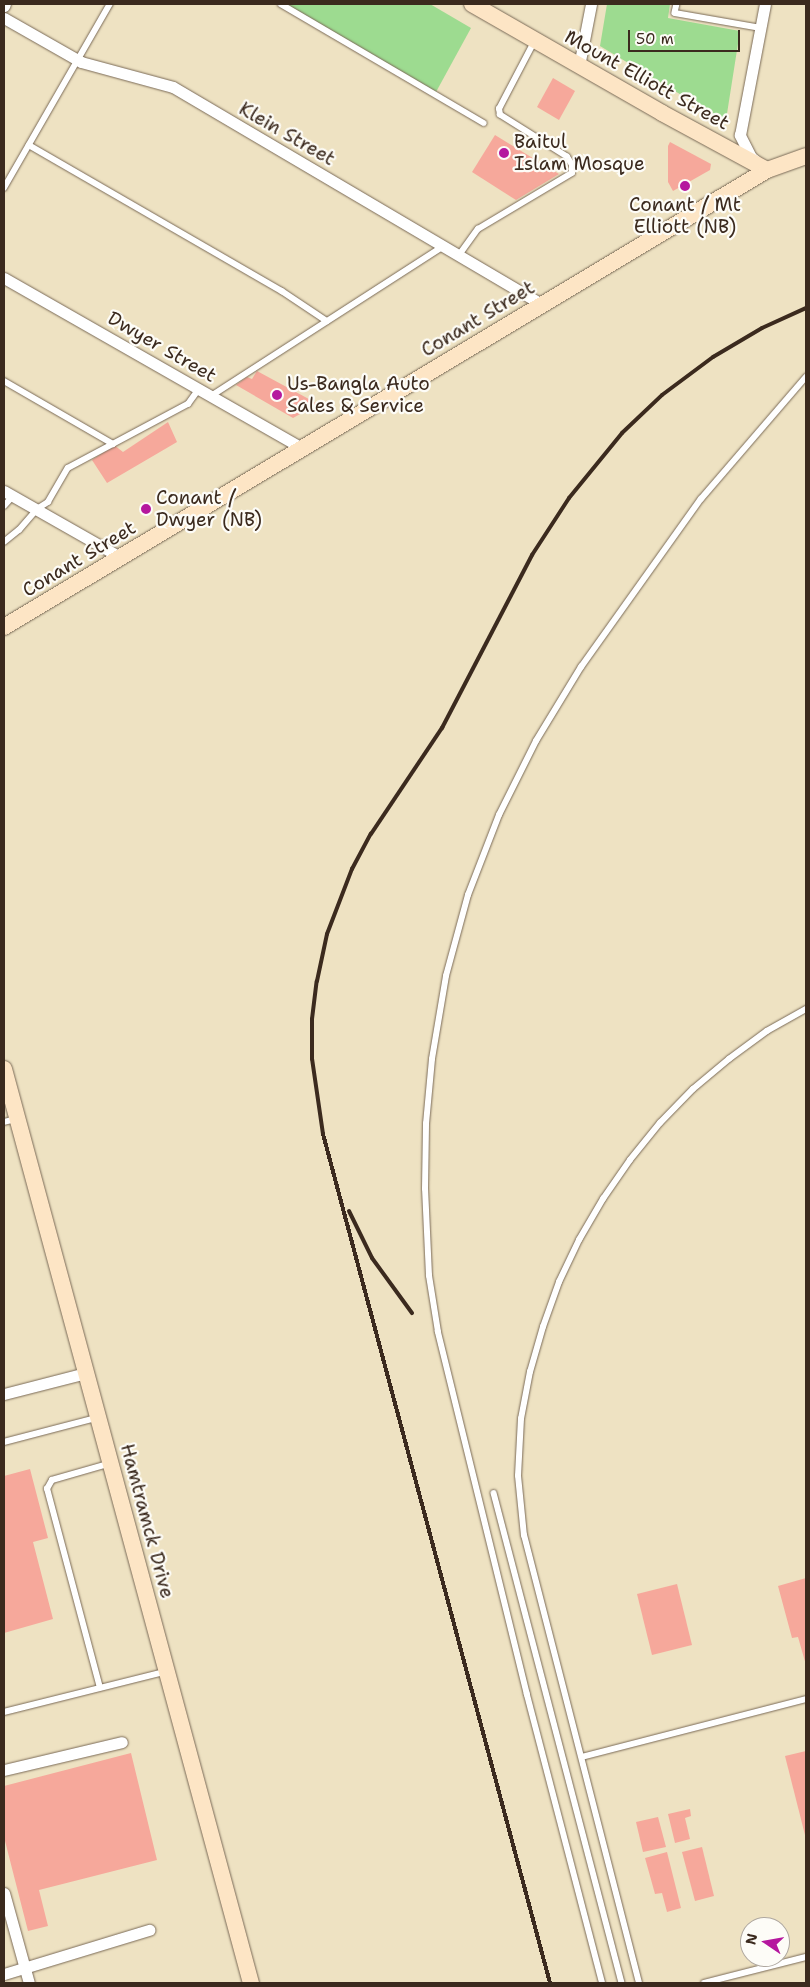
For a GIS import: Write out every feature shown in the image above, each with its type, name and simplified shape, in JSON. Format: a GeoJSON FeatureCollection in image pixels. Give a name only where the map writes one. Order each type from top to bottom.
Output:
{"type":"FeatureCollection","features":[{"type":"Feature","properties":{"kind":"main road","name":"Mount Elliott Street"},"geometry":{"type":"LineString","coordinates":[[472,4],[579,66],[768,170]]}},
{"type":"Feature","properties":{"kind":"main road"},"geometry":{"type":"LineString","coordinates":[[768,170],[806,156]]}},
{"type":"Feature","properties":{"kind":"main road","name":"Conant Street"},"geometry":{"type":"LineString","coordinates":[[4,627],[768,170]]}},
{"type":"Feature","properties":{"kind":"main road","name":"Hamtramck Drive"},"geometry":{"type":"LineString","coordinates":[[4,1073],[10,1121],[86,1373],[251,1983]]}},
{"type":"Feature","properties":{"kind":"street"},"geometry":{"type":"LineString","coordinates":[[579,66],[591,4]]}},
{"type":"Feature","properties":{"kind":"street"},"geometry":{"type":"LineString","coordinates":[[765,4],[740,135],[751,157],[768,170]]}},
{"type":"Feature","properties":{"kind":"street","name":"Klein Street"},"geometry":{"type":"LineString","coordinates":[[4,18],[78,60],[173,87],[542,304]]}},
{"type":"Feature","properties":{"kind":"street","name":"Dwyer Street"},"geometry":{"type":"LineString","coordinates":[[4,278],[302,448]]}},
{"type":"Feature","properties":{"kind":"street"},"geometry":{"type":"LineString","coordinates":[[8,493],[120,557]]}},
{"type":"Feature","properties":{"kind":"street"},"geometry":{"type":"LineString","coordinates":[[4,1394],[86,1373]]}},
{"type":"Feature","properties":{"kind":"street"},"geometry":{"type":"LineString","coordinates":[[4,1770],[122,1742]]}},
{"type":"Feature","properties":{"kind":"street"},"geometry":{"type":"LineString","coordinates":[[4,1893],[29,1983]]}},
{"type":"Feature","properties":{"kind":"street"},"geometry":{"type":"LineString","coordinates":[[4,1974],[149,1930]]}},
{"type":"Feature","properties":{"kind":"lane"},"geometry":{"type":"LineString","coordinates":[[4,188],[110,4]]}},
{"type":"Feature","properties":{"kind":"lane"},"geometry":{"type":"LineString","coordinates":[[281,4],[484,123]]}},
{"type":"Feature","properties":{"kind":"lane"},"geometry":{"type":"LineString","coordinates":[[677,4],[675,13],[761,28]]}},
{"type":"Feature","properties":{"kind":"lane"},"geometry":{"type":"LineString","coordinates":[[459,255],[478,229],[572,173],[572,166],[567,157],[500,115],[499,109],[535,40]]}},
{"type":"Feature","properties":{"kind":"lane"},"geometry":{"type":"LineString","coordinates":[[29,145],[282,291],[327,321]]}},
{"type":"Feature","properties":{"kind":"lane"},"geometry":{"type":"LineString","coordinates":[[211,396],[444,246]]}},
{"type":"Feature","properties":{"kind":"lane"},"geometry":{"type":"LineString","coordinates":[[602,1983],[520,1666],[438,1332],[429,1276],[424,1189],[426,1124],[432,1059],[446,976],[468,895],[499,814],[543,728],[580,667],[700,499],[806,378]]}},
{"type":"Feature","properties":{"kind":"lane"},"geometry":{"type":"LineString","coordinates":[[4,382],[113,444]]}},
{"type":"Feature","properties":{"kind":"lane"},"geometry":{"type":"LineString","coordinates":[[4,542],[19,530],[37,509],[48,502],[68,468],[188,404],[199,389]]}},
{"type":"Feature","properties":{"kind":"lane"},"geometry":{"type":"LineString","coordinates":[[4,506],[8,493]]}},
{"type":"Feature","properties":{"kind":"lane"},"geometry":{"type":"LineString","coordinates":[[640,1983],[524,1536],[518,1476],[521,1419],[530,1372],[559,1282],[579,1240],[603,1199],[630,1160],[660,1123],[693,1089],[767,1031],[806,1009]]}},
{"type":"Feature","properties":{"kind":"lane"},"geometry":{"type":"LineString","coordinates":[[4,1442],[98,1418]]}},
{"type":"Feature","properties":{"kind":"lane"},"geometry":{"type":"LineString","coordinates":[[100,1688],[47,1489],[52,1480],[110,1463]]}},
{"type":"Feature","properties":{"kind":"lane"},"geometry":{"type":"LineString","coordinates":[[494,1493],[622,1983]]}},
{"type":"Feature","properties":{"kind":"lane"},"geometry":{"type":"LineString","coordinates":[[4,1712],[166,1671]]}},
{"type":"Feature","properties":{"kind":"lane"},"geometry":{"type":"LineString","coordinates":[[582,1758],[806,1699]]}},
{"type":"Feature","properties":{"kind":"lane"},"geometry":{"type":"LineString","coordinates":[[704,1983],[806,1958]]}},
{"type":"Feature","properties":{"kind":"green space"},"geometry":{"type":"Polygon","coordinates":[[[286,4],[430,4],[471,28],[436,92],[286,4]]]}},
{"type":"Feature","properties":{"kind":"green space"},"geometry":{"type":"Polygon","coordinates":[[[607,4],[670,4],[668,18],[740,31],[726,120],[600,46],[607,4]]]}},
{"type":"Feature","properties":{"kind":"building"},"geometry":{"type":"Polygon","coordinates":[[[553,78],[575,91],[559,120],[537,107],[553,78]]]}},
{"type":"Feature","properties":{"kind":"building","name":"Baitul Islam Mosque"},"geometry":{"type":"Polygon","coordinates":[[[495,135],[559,174],[516,200],[472,172],[495,135]]]}},
{"type":"Feature","properties":{"kind":"building"},"geometry":{"type":"Polygon","coordinates":[[[670,142],[711,164],[710,170],[673,191],[668,182],[668,146],[670,142]]]}},
{"type":"Feature","properties":{"kind":"building"},"geometry":{"type":"Polygon","coordinates":[[[257,371],[318,404],[293,418],[236,385],[247,377],[252,379],[257,371]]]}},
{"type":"Feature","properties":{"kind":"building"},"geometry":{"type":"Polygon","coordinates":[[[168,422],[177,442],[107,483],[92,460],[114,445],[123,452],[168,422]]]}},
{"type":"Feature","properties":{"kind":"building"},"geometry":{"type":"Polygon","coordinates":[[[30,1469],[48,1538],[33,1542],[53,1619],[4,1633],[4,1476],[30,1469]]]}},
{"type":"Feature","properties":{"kind":"building"},"geometry":{"type":"Polygon","coordinates":[[[806,1578],[806,1665],[798,1637],[792,1638],[778,1586],[806,1578]]]}},
{"type":"Feature","properties":{"kind":"building"},"geometry":{"type":"Polygon","coordinates":[[[677,1584],[692,1645],[652,1655],[637,1594],[677,1584]]]}},
{"type":"Feature","properties":{"kind":"building"},"geometry":{"type":"Polygon","coordinates":[[[806,1751],[806,1839],[785,1756],[806,1751]]]}},
{"type":"Feature","properties":{"kind":"building"},"geometry":{"type":"Polygon","coordinates":[[[131,1753],[157,1860],[39,1890],[48,1926],[28,1931],[4,1837],[4,1786],[131,1753]]]}},
{"type":"Feature","properties":{"kind":"building"},"geometry":{"type":"Polygon","coordinates":[[[690,1809],[691,1816],[685,1818],[690,1839],[675,1843],[668,1814],[690,1809]]]}},
{"type":"Feature","properties":{"kind":"building"},"geometry":{"type":"Polygon","coordinates":[[[658,1817],[666,1847],[643,1852],[636,1822],[658,1817]]]}},
{"type":"Feature","properties":{"kind":"building"},"geometry":{"type":"Polygon","coordinates":[[[702,1847],[714,1896],[695,1901],[682,1852],[702,1847]]]}},
{"type":"Feature","properties":{"kind":"building"},"geometry":{"type":"Polygon","coordinates":[[[667,1852],[681,1908],[667,1912],[662,1893],[655,1894],[645,1858],[667,1852]]]}},
{"type":"Feature","properties":{"kind":"railway"},"geometry":{"type":"LineString","coordinates":[[550,1983],[323,1134],[312,1059],[312,1019],[317,981],[327,934],[352,869],[371,834],[442,728],[532,555],[569,498],[622,433],[662,395],[713,357],[762,328],[806,308]]}},
{"type":"Feature","properties":{"kind":"railway"},"geometry":{"type":"LineString","coordinates":[[349,1211],[372,1258],[412,1313]]}},
{"type":"Feature","properties":{"kind":"place","name":"Baitul Islam Mosque"},"geometry":{"type":"Point","coordinates":[504,153]}},
{"type":"Feature","properties":{"kind":"place","name":"Conant / Mt Elliott (NB)"},"geometry":{"type":"Point","coordinates":[685,186]}},
{"type":"Feature","properties":{"kind":"place","name":"Us-Bangla Auto Sales & Service"},"geometry":{"type":"Point","coordinates":[277,395]}},
{"type":"Feature","properties":{"kind":"place","name":"Conant / Dwyer (NB)"},"geometry":{"type":"Point","coordinates":[146,509]}}]}
